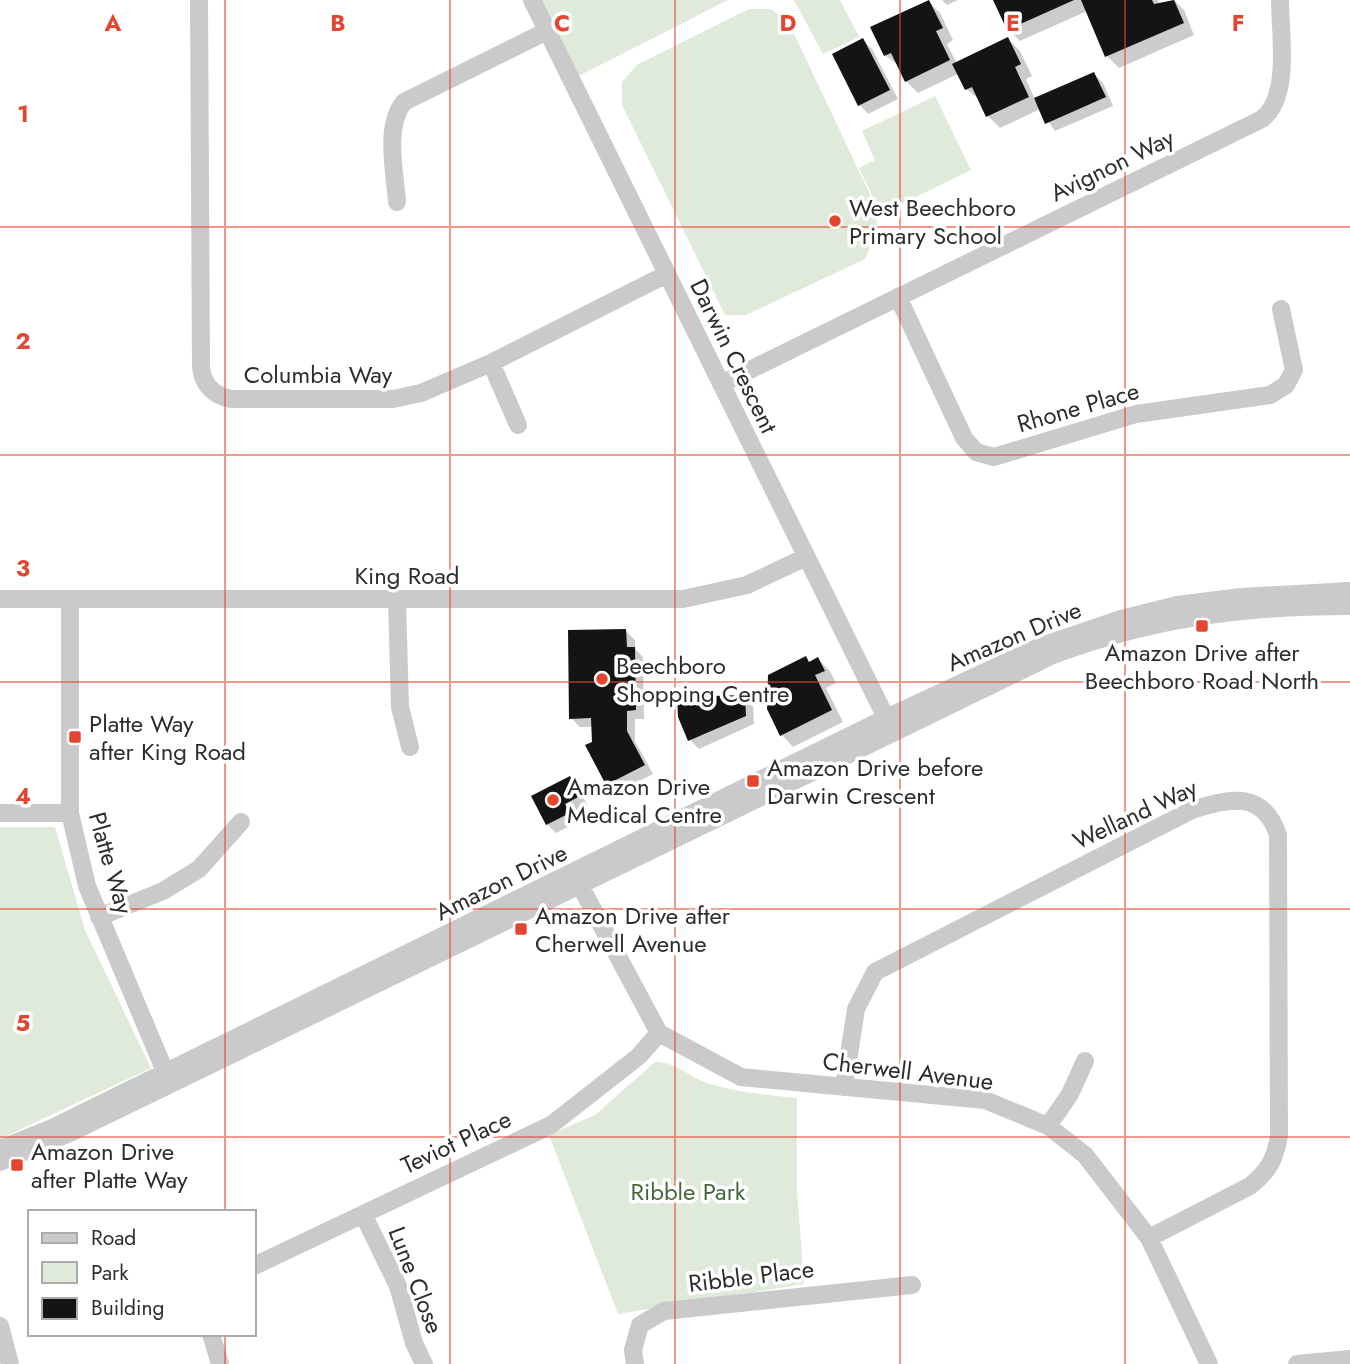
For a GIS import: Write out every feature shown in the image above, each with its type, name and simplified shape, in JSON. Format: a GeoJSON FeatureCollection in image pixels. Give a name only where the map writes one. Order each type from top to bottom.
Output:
{"type":"FeatureCollection","features":[{"type":"Feature","properties":{"kind":"street","name":"Columbia Way"},"geometry":{"type":"LineString","coordinates":[[199,0],[201,367],[206,385],[214,393],[231,399],[393,400],[421,393],[491,362],[667,274]]}},
{"type":"Feature","properties":{"kind":"street","name":"Darwin Crescent"},"geometry":{"type":"LineString","coordinates":[[532,0],[890,726]]}},
{"type":"Feature","properties":{"kind":"street","name":"Avignon Way"},"geometry":{"type":"LineString","coordinates":[[721,384],[1262,119],[1274,108],[1280,93],[1280,0]]}},
{"type":"Feature","properties":{"kind":"street"},"geometry":{"type":"LineString","coordinates":[[397,202],[393,127],[397,110],[404,102],[547,31]]}},
{"type":"Feature","properties":{"kind":"street","name":"Rhone Place"},"geometry":{"type":"LineString","coordinates":[[898,297],[964,438],[976,452],[994,457],[1136,414],[1270,395],[1280,391],[1294,370],[1281,309]]}},
{"type":"Feature","properties":{"kind":"street"},"geometry":{"type":"LineString","coordinates":[[491,362],[518,425]]}},
{"type":"Feature","properties":{"kind":"street","name":"King Road"},"geometry":{"type":"LineString","coordinates":[[0,599],[682,599],[747,585],[806,557]]}},
{"type":"Feature","properties":{"kind":"street","name":"Amazon Drive"},"geometry":{"type":"LineString","coordinates":[[0,1149],[168,1078],[890,726],[1041,646],[1121,619],[1209,600],[1350,591]]}},
{"type":"Feature","properties":{"kind":"street","name":"Platte Way"},"geometry":{"type":"LineString","coordinates":[[70,599],[71,813],[87,886],[168,1078]]}},
{"type":"Feature","properties":{"kind":"street"},"geometry":{"type":"LineString","coordinates":[[397,600],[400,707],[410,747]]}},
{"type":"Feature","properties":{"kind":"street","name":"Amazon Drive"},"geometry":{"type":"LineString","coordinates":[[890,726],[1053,655],[1126,630],[1248,609],[1350,606]]}},
{"type":"Feature","properties":{"kind":"street","name":"Welland Way"},"geometry":{"type":"LineString","coordinates":[[844,1087],[856,1009],[875,972],[1192,810],[1240,800],[1259,805],[1272,816],[1278,835],[1279,1136],[1276,1158],[1265,1174],[1250,1186],[1149,1238]]}},
{"type":"Feature","properties":{"kind":"street"},"geometry":{"type":"LineString","coordinates":[[0,813],[71,813]]}},
{"type":"Feature","properties":{"kind":"street"},"geometry":{"type":"LineString","coordinates":[[99,917],[163,891],[199,869],[241,822]]}},
{"type":"Feature","properties":{"kind":"street"},"geometry":{"type":"LineString","coordinates":[[577,879],[659,1033]]}},
{"type":"Feature","properties":{"kind":"street","name":"Cherwell Avenue"},"geometry":{"type":"LineString","coordinates":[[659,1033],[741,1077],[985,1100],[1048,1126],[1085,1155],[1149,1238],[1209,1364]]}},
{"type":"Feature","properties":{"kind":"street","name":"Teviot Place"},"geometry":{"type":"LineString","coordinates":[[256,1265],[551,1125],[639,1056],[659,1033]]}},
{"type":"Feature","properties":{"kind":"street"},"geometry":{"type":"LineString","coordinates":[[1048,1126],[1070,1094],[1085,1061]]}},
{"type":"Feature","properties":{"kind":"street","name":"Amazon Drive"},"geometry":{"type":"LineString","coordinates":[[0,1162],[70,1133],[168,1078]]}},
{"type":"Feature","properties":{"kind":"street","name":"Lune Close"},"geometry":{"type":"LineString","coordinates":[[363,1214],[398,1286],[414,1343],[424,1364]]}},
{"type":"Feature","properties":{"kind":"street","name":"Ribble Place"},"geometry":{"type":"LineString","coordinates":[[635,1364],[633,1350],[640,1325],[664,1311],[912,1285]]}},
{"type":"Feature","properties":{"kind":"street"},"geometry":{"type":"LineString","coordinates":[[0,1326],[10,1364]]}},
{"type":"Feature","properties":{"kind":"street"},"geometry":{"type":"LineString","coordinates":[[212,1336],[220,1364]]}},
{"type":"Feature","properties":{"kind":"street"},"geometry":{"type":"LineString","coordinates":[[1297,1364],[1350,1359]]}},
{"type":"Feature","properties":{"kind":"green space"},"geometry":{"type":"Polygon","coordinates":[[[532,0],[728,0],[571,80],[532,0]]]}},
{"type":"Feature","properties":{"kind":"green space"},"geometry":{"type":"Polygon","coordinates":[[[794,0],[840,0],[859,37],[823,54],[794,0]]]}},
{"type":"Feature","properties":{"kind":"green space"},"geometry":{"type":"Polygon","coordinates":[[[749,9],[771,9],[789,23],[876,207],[877,231],[865,259],[746,315],[725,315],[622,105],[622,82],[637,65],[749,9]]]}},
{"type":"Feature","properties":{"kind":"green space"},"geometry":{"type":"Polygon","coordinates":[[[935,96],[971,170],[881,214],[859,168],[875,160],[862,131],[935,96]]]}},
{"type":"Feature","properties":{"kind":"green space"},"geometry":{"type":"Polygon","coordinates":[[[0,827],[55,827],[85,930],[151,1068],[0,1139],[0,827]]]}},
{"type":"Feature","properties":{"kind":"green space","name":"Ribble Park"},"geometry":{"type":"Polygon","coordinates":[[[655,1062],[677,1067],[721,1087],[797,1098],[797,1189],[804,1284],[618,1314],[549,1135],[595,1115],[655,1062]]]}},
{"type":"Feature","properties":{"kind":"building"},"geometry":{"type":"Polygon","coordinates":[[[929,0],[943,28],[936,31],[950,60],[905,82],[891,53],[884,56],[870,27],[929,0]]]}},
{"type":"Feature","properties":{"kind":"building"},"geometry":{"type":"Polygon","coordinates":[[[993,0],[1074,0],[1007,30],[993,0]]]}},
{"type":"Feature","properties":{"kind":"building"},"geometry":{"type":"Polygon","coordinates":[[[1081,0],[1152,0],[1154,4],[1174,0],[1184,23],[1105,57],[1081,0]]]}},
{"type":"Feature","properties":{"kind":"building"},"geometry":{"type":"Polygon","coordinates":[[[1008,37],[1021,64],[1015,67],[1029,97],[986,117],[972,87],[965,90],[952,64],[1008,37]]]}},
{"type":"Feature","properties":{"kind":"building"},"geometry":{"type":"Polygon","coordinates":[[[863,38],[890,90],[858,106],[832,54],[863,38]]]}},
{"type":"Feature","properties":{"kind":"building"},"geometry":{"type":"Polygon","coordinates":[[[1094,72],[1106,97],[1045,124],[1034,98],[1094,72]]]}},
{"type":"Feature","properties":{"kind":"building","name":"Beechboro Shopping Centre"},"geometry":{"type":"Polygon","coordinates":[[[626,629],[627,647],[635,647],[636,710],[627,711],[627,731],[645,765],[606,785],[585,745],[592,742],[591,718],[569,719],[568,630],[626,629]]]}},
{"type":"Feature","properties":{"kind":"building"},"geometry":{"type":"Polygon","coordinates":[[[806,656],[809,662],[818,657],[825,671],[815,675],[832,710],[780,736],[767,709],[768,675],[806,656]]]}},
{"type":"Feature","properties":{"kind":"building"},"geometry":{"type":"Polygon","coordinates":[[[745,695],[746,716],[688,741],[678,717],[677,697],[745,695]]]}},
{"type":"Feature","properties":{"kind":"building","name":"Amazon Drive Medical Centre"},"geometry":{"type":"Polygon","coordinates":[[[570,776],[580,796],[565,804],[570,813],[546,825],[531,796],[570,776]]]}},
{"type":"Feature","properties":{"kind":"place","name":"West Beechboro Primary School"},"geometry":{"type":"Point","coordinates":[835,221]}},
{"type":"Feature","properties":{"kind":"place","name":"Amazon Drive after Beechboro Road North"},"geometry":{"type":"Point","coordinates":[1202,626]}},
{"type":"Feature","properties":{"kind":"place","name":"Beechboro Shopping Centre"},"geometry":{"type":"Point","coordinates":[602,679]}},
{"type":"Feature","properties":{"kind":"place","name":"Platte Way after King Road"},"geometry":{"type":"Point","coordinates":[75,737]}},
{"type":"Feature","properties":{"kind":"place","name":"Amazon Drive before Darwin Crescent"},"geometry":{"type":"Point","coordinates":[753,781]}},
{"type":"Feature","properties":{"kind":"place","name":"Amazon Drive Medical Centre"},"geometry":{"type":"Point","coordinates":[553,800]}},
{"type":"Feature","properties":{"kind":"place","name":"Amazon Drive after Cherwell Avenue"},"geometry":{"type":"Point","coordinates":[521,929]}},
{"type":"Feature","properties":{"kind":"place","name":"Amazon Drive after Platte Way"},"geometry":{"type":"Point","coordinates":[17,1165]}}]}
